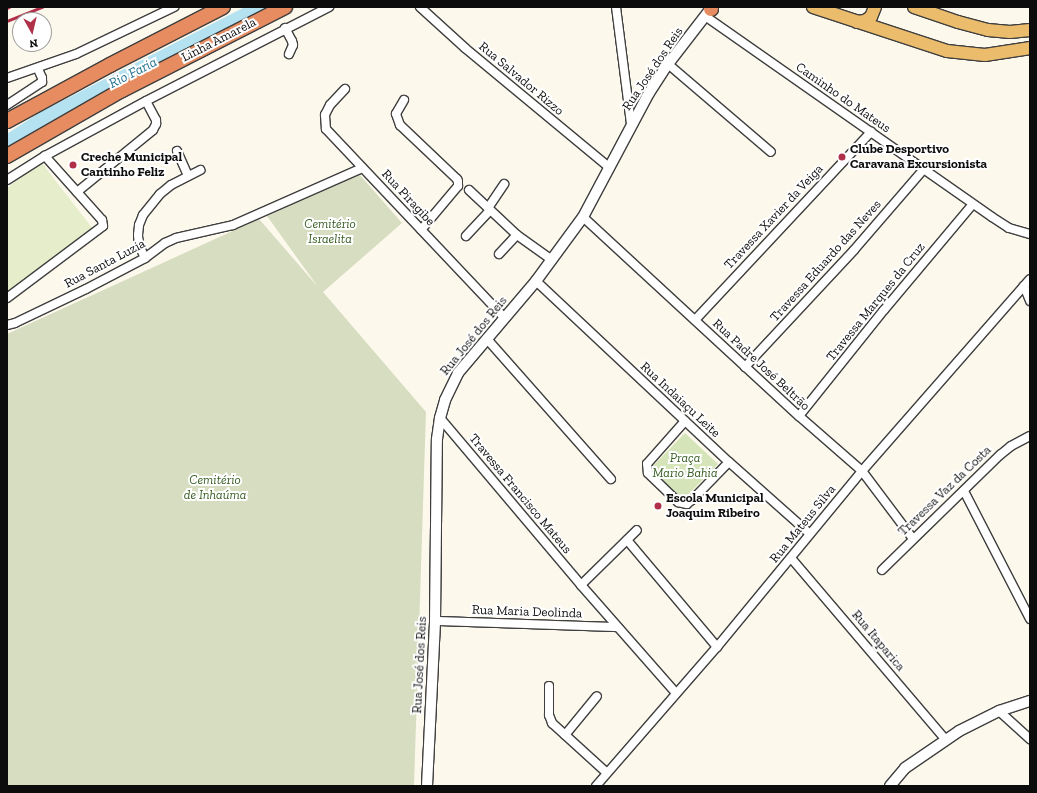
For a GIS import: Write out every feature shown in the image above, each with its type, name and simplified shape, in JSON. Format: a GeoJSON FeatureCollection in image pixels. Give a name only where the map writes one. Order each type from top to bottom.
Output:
{"type":"FeatureCollection","features":[{"type":"Feature","properties":{"kind":"highway"},"geometry":{"type":"LineString","coordinates":[[110,65],[147,38],[203,7]]}},
{"type":"Feature","properties":{"kind":"highway"},"geometry":{"type":"LineString","coordinates":[[7,121],[110,65],[223,7]]}},
{"type":"Feature","properties":{"kind":"highway","name":"Linha Amarela"},"geometry":{"type":"LineString","coordinates":[[7,156],[122,90],[285,7]]}},
{"type":"Feature","properties":{"kind":"main road"},"geometry":{"type":"LineString","coordinates":[[813,7],[934,48],[960,53],[997,54],[1030,48]]}},
{"type":"Feature","properties":{"kind":"main road"},"geometry":{"type":"LineString","coordinates":[[857,22],[865,21],[871,17],[875,7]]}},
{"type":"Feature","properties":{"kind":"main road"},"geometry":{"type":"LineString","coordinates":[[914,7],[958,22],[988,30],[1010,32],[1030,30]]}},
{"type":"Feature","properties":{"kind":"street"},"geometry":{"type":"LineString","coordinates":[[7,78],[38,69],[76,54],[174,7]]}},
{"type":"Feature","properties":{"kind":"street"},"geometry":{"type":"LineString","coordinates":[[7,180],[45,156],[146,101],[285,28],[329,7]]}},
{"type":"Feature","properties":{"kind":"street","name":"Rua Salvador Rizzo"},"geometry":{"type":"LineString","coordinates":[[420,7],[465,48],[610,168]]}},
{"type":"Feature","properties":{"kind":"street"},"geometry":{"type":"LineString","coordinates":[[616,7],[631,124]]}},
{"type":"Feature","properties":{"kind":"street","name":"Rua José dos Reis"},"geometry":{"type":"LineString","coordinates":[[427,786],[435,621],[437,463],[440,418],[450,387],[458,373],[536,281],[582,217],[610,168],[631,124],[668,64],[710,10]]}},
{"type":"Feature","properties":{"kind":"street","name":"Caminho do Mateus"},"geometry":{"type":"LineString","coordinates":[[710,10],[923,170],[1009,228],[1030,234]]}},
{"type":"Feature","properties":{"kind":"street"},"geometry":{"type":"LineString","coordinates":[[285,28],[293,45],[289,54]]}},
{"type":"Feature","properties":{"kind":"street"},"geometry":{"type":"LineString","coordinates":[[668,64],[771,152]]}},
{"type":"Feature","properties":{"kind":"street"},"geometry":{"type":"LineString","coordinates":[[7,105],[42,82],[38,69]]}},
{"type":"Feature","properties":{"kind":"street","name":"Rua Piragibe"},"geometry":{"type":"LineString","coordinates":[[345,89],[330,105],[325,115],[326,129],[504,318]]}},
{"type":"Feature","properties":{"kind":"street"},"geometry":{"type":"LineString","coordinates":[[404,100],[396,114],[400,125],[457,179],[458,182],[458,186],[421,230]]}},
{"type":"Feature","properties":{"kind":"street"},"geometry":{"type":"LineString","coordinates":[[78,192],[153,130],[156,120],[146,101]]}},
{"type":"Feature","properties":{"kind":"street","name":"Travessa Xavier da Veiga"},"geometry":{"type":"LineString","coordinates":[[695,320],[871,132]]}},
{"type":"Feature","properties":{"kind":"street"},"geometry":{"type":"LineString","coordinates":[[177,151],[188,176]]}},
{"type":"Feature","properties":{"kind":"street"},"geometry":{"type":"LineString","coordinates":[[7,298],[101,229],[103,223],[78,192],[45,156]]}},
{"type":"Feature","properties":{"kind":"street","name":"Rua Santa Luzia"},"geometry":{"type":"LineString","coordinates":[[11,324],[145,258],[165,243],[176,238],[233,225],[362,168]]}},
{"type":"Feature","properties":{"kind":"street"},"geometry":{"type":"LineString","coordinates":[[145,258],[139,245],[138,235],[139,224],[143,215],[160,194],[200,170]]}},
{"type":"Feature","properties":{"kind":"street","name":"Travessa Eduardo das Neves"},"geometry":{"type":"LineString","coordinates":[[746,367],[854,250],[923,170]]}},
{"type":"Feature","properties":{"kind":"street"},"geometry":{"type":"LineString","coordinates":[[466,236],[489,209],[504,184]]}},
{"type":"Feature","properties":{"kind":"street"},"geometry":{"type":"LineString","coordinates":[[470,190],[518,235],[552,260]]}},
{"type":"Feature","properties":{"kind":"street","name":"Travessa Marques da Cruz"},"geometry":{"type":"LineString","coordinates":[[799,416],[884,310],[973,204]]}},
{"type":"Feature","properties":{"kind":"street","name":"Rua Padre José Beltrão"},"geometry":{"type":"LineString","coordinates":[[582,217],[799,416],[862,471],[913,539]]}},
{"type":"Feature","properties":{"kind":"street"},"geometry":{"type":"LineString","coordinates":[[499,254],[518,235]]}},
{"type":"Feature","properties":{"kind":"street","name":"Rua Mateus Silva"},"geometry":{"type":"LineString","coordinates":[[596,786],[717,647],[862,471],[1030,279]]}},
{"type":"Feature","properties":{"kind":"street","name":"Rua Indaiaçu Leite"},"geometry":{"type":"LineString","coordinates":[[536,281],[729,462],[810,534]]}},
{"type":"Feature","properties":{"kind":"street"},"geometry":{"type":"LineString","coordinates":[[1024,286],[1030,301]]}},
{"type":"Feature","properties":{"kind":"street"},"geometry":{"type":"LineString","coordinates":[[487,339],[611,480]]}},
{"type":"Feature","properties":{"kind":"street","name":"Travessa Francisco Mateus"},"geometry":{"type":"LineString","coordinates":[[440,418],[617,627],[676,693]]}},
{"type":"Feature","properties":{"kind":"street"},"geometry":{"type":"LineString","coordinates":[[685,421],[650,460],[647,469],[648,473],[678,502],[682,504],[692,500],[729,462]]}},
{"type":"Feature","properties":{"kind":"street","name":"Travessa Vaz da Costa"},"geometry":{"type":"LineString","coordinates":[[882,570],[1011,446],[1030,436]]}},
{"type":"Feature","properties":{"kind":"street"},"geometry":{"type":"LineString","coordinates":[[964,491],[1030,619]]}},
{"type":"Feature","properties":{"kind":"street"},"geometry":{"type":"LineString","coordinates":[[581,585],[637,530]]}},
{"type":"Feature","properties":{"kind":"street"},"geometry":{"type":"LineString","coordinates":[[627,540],[717,647]]}},
{"type":"Feature","properties":{"kind":"street","name":"Rua Itaparica"},"geometry":{"type":"LineString","coordinates":[[791,558],[946,740]]}},
{"type":"Feature","properties":{"kind":"street","name":"Rua Maria Deolinda"},"geometry":{"type":"LineString","coordinates":[[435,621],[617,627]]}},
{"type":"Feature","properties":{"kind":"street"},"geometry":{"type":"LineString","coordinates":[[549,686],[550,720],[607,773]]}},
{"type":"Feature","properties":{"kind":"street"},"geometry":{"type":"LineString","coordinates":[[565,735],[597,696]]}},
{"type":"Feature","properties":{"kind":"street"},"geometry":{"type":"LineString","coordinates":[[890,786],[905,768],[959,731],[999,711],[1030,701]]}},
{"type":"Feature","properties":{"kind":"street"},"geometry":{"type":"LineString","coordinates":[[999,711],[1030,739]]}},
{"type":"Feature","properties":{"kind":"green space"},"geometry":{"type":"Polygon","coordinates":[[[41,162],[93,229],[7,295],[7,188],[41,162]]]}},
{"type":"Feature","properties":{"kind":"green space","name":"Cemitério de Inhaúma"},"geometry":{"type":"Polygon","coordinates":[[[359,174],[402,223],[323,292],[426,412],[414,786],[7,786],[7,334],[259,219],[318,287],[267,216],[359,174]]]}},
{"type":"Feature","properties":{"kind":"green space","name":"Praça Mario Bahia"},"geometry":{"type":"Polygon","coordinates":[[[685,433],[718,464],[682,501],[649,470],[685,433]]]}},
{"type":"Feature","properties":{"kind":"waterway","name":"Rio Faria"},"geometry":{"type":"LineString","coordinates":[[7,142],[42,119],[260,7]]}},
{"type":"Feature","properties":{"kind":"railway"},"geometry":{"type":"LineString","coordinates":[[7,21],[42,7]]}},
{"type":"Feature","properties":{"kind":"place","name":"Clube Desportivo Caravana Excursionista"},"geometry":{"type":"Point","coordinates":[842,157]}},
{"type":"Feature","properties":{"kind":"place","name":"Creche Municipal Cantinho Feliz"},"geometry":{"type":"Point","coordinates":[73,165]}},
{"type":"Feature","properties":{"kind":"place","name":"Escola Municipal Joaquim Ribeiro"},"geometry":{"type":"Point","coordinates":[658,506]}},
{"type":"Feature","properties":{"kind":"park label","name":"Cemitério Israelita"},"geometry":{"type":"Point","coordinates":[330,232]}}]}
